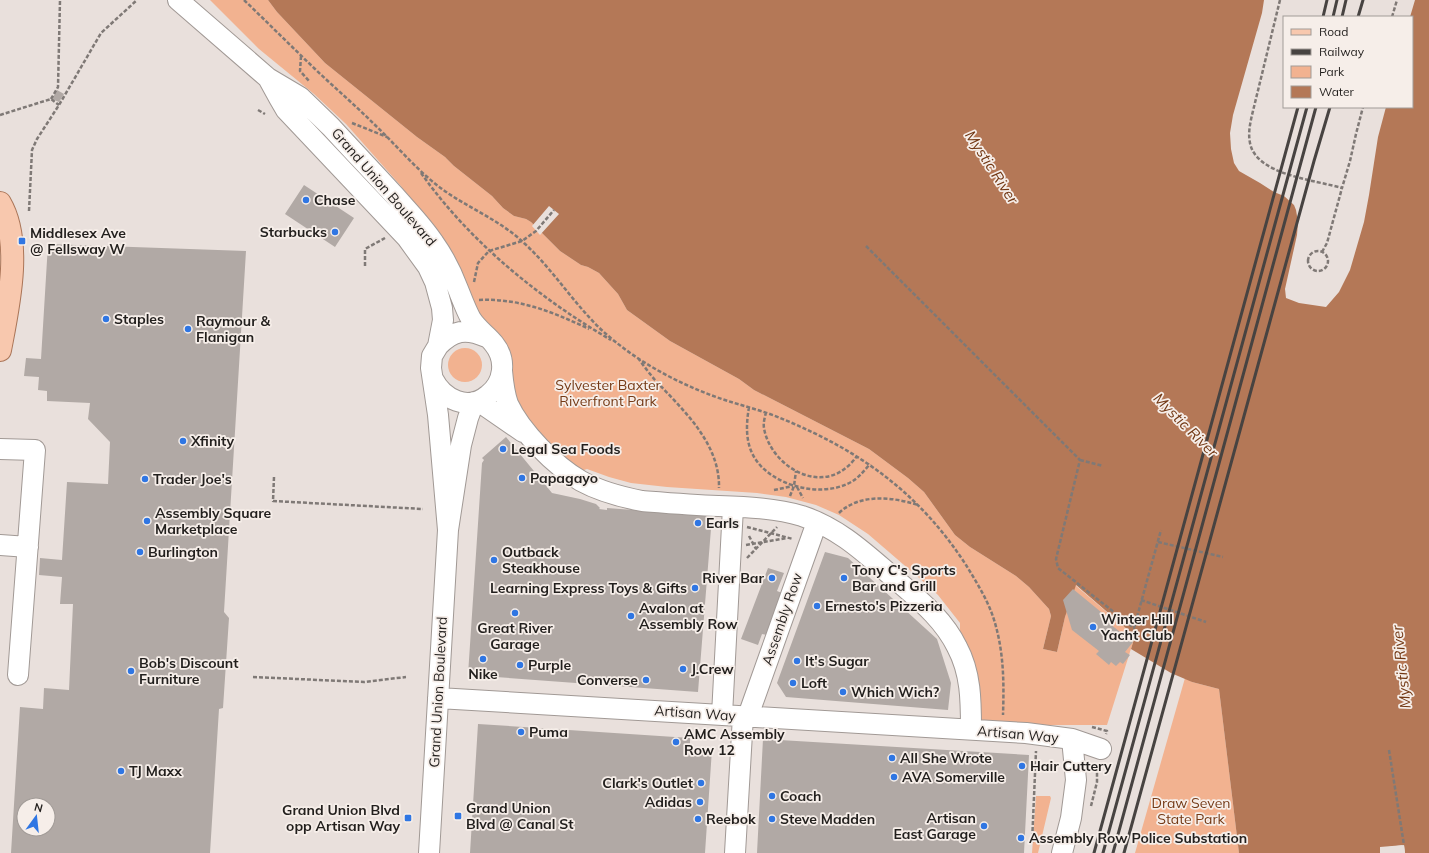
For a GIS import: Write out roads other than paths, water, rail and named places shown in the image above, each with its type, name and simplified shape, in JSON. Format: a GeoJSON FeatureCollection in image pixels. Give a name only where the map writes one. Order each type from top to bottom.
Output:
{"type":"FeatureCollection","features":[{"type":"Feature","properties":{"kind":"main road"},"geometry":{"type":"LineString","coordinates":[[0,203],[9,224],[12,237],[12,252],[10,288],[0,350]]}},
{"type":"Feature","properties":{"kind":"street","name":"Grand Union Boulevard"},"geometry":{"type":"LineString","coordinates":[[178,0],[268,78],[300,98],[317,112],[419,223],[434,242],[442,256],[471,319],[499,352],[502,361],[503,386],[509,404],[529,436]]}},
{"type":"Feature","properties":{"kind":"street","name":"Grand Union Boulevard"},"geometry":{"type":"LineString","coordinates":[[268,78],[286,110],[407,238],[428,267],[435,282],[442,308],[443,320],[438,346]]}},
{"type":"Feature","properties":{"kind":"street"},"geometry":{"type":"LineString","coordinates":[[486,337],[476,333],[460,332],[455,333],[445,339],[438,346],[432,356],[431,368],[433,379],[438,388],[453,400],[463,402],[476,401],[487,396],[494,389],[500,381],[502,371]]}},
{"type":"Feature","properties":{"kind":"street","name":"Grand Union Boulevard"},"geometry":{"type":"LineString","coordinates":[[433,379],[438,415],[448,530]]}},
{"type":"Feature","properties":{"kind":"street","name":"Grand Union Boulevard"},"geometry":{"type":"LineString","coordinates":[[429,853],[448,530],[461,445],[468,418],[476,401]]}},
{"type":"Feature","properties":{"kind":"street"},"geometry":{"type":"LineString","coordinates":[[476,401],[529,436],[567,472],[581,481],[611,494],[642,501],[733,506],[774,510],[802,516],[817,522],[844,537],[927,607],[950,632],[958,648],[968,678],[970,693],[970,729]]}},
{"type":"Feature","properties":{"kind":"street"},"geometry":{"type":"LineString","coordinates":[[0,448],[35,450],[18,675]]}},
{"type":"Feature","properties":{"kind":"street"},"geometry":{"type":"LineString","coordinates":[[722,715],[733,506]]}},
{"type":"Feature","properties":{"kind":"street","name":"Assembly Row"},"geometry":{"type":"LineString","coordinates":[[735,853],[746,716],[817,522]]}},
{"type":"Feature","properties":{"kind":"street"},"geometry":{"type":"LineString","coordinates":[[0,545],[28,547]]}},
{"type":"Feature","properties":{"kind":"street","name":"Artisan Way"},"geometry":{"type":"LineString","coordinates":[[438,698],[970,729],[1026,733],[1072,739],[1104,740]]}},
{"type":"Feature","properties":{"kind":"street"},"geometry":{"type":"LineString","coordinates":[[1062,853],[1072,811],[1076,780],[1072,739]]}},
{"type":"Feature","properties":{"kind":"water","name":"Mystic River"},"geometry":{"type":"Polygon","coordinates":[[[268,0],[1264,0],[1262,13],[1233,115],[1230,133],[1231,149],[1234,163],[1239,171],[1274,192],[1284,196],[1294,205],[1296,210],[1298,222],[1297,235],[1285,289],[1286,298],[1299,303],[1326,307],[1339,292],[1350,270],[1364,222],[1378,137],[1386,108],[1413,108],[1413,16],[1410,16],[1415,0],[1429,0],[1429,853],[1405,853],[1404,845],[1380,848],[1380,853],[1239,853],[1219,689],[1192,682],[1171,673],[1131,649],[1135,636],[1076,585],[1065,617],[1057,652],[1043,649],[1051,616],[1049,609],[1029,587],[1016,576],[970,547],[955,535],[924,492],[908,478],[869,449],[754,390],[739,379],[670,341],[627,310],[618,294],[599,273],[581,265],[560,251],[531,222],[514,216],[503,208],[492,196],[445,157],[417,137],[325,63],[277,12],[268,0]]]}},
{"type":"Feature","properties":{"kind":"railway"},"geometry":{"type":"LineString","coordinates":[[1323,16],[1327,0]]}},
{"type":"Feature","properties":{"kind":"railway"},"geometry":{"type":"LineString","coordinates":[[1333,16],[1337,0]]}},
{"type":"Feature","properties":{"kind":"railway"},"geometry":{"type":"LineString","coordinates":[[1342,16],[1346,0]]}},
{"type":"Feature","properties":{"kind":"railway"},"geometry":{"type":"LineString","coordinates":[[1358,16],[1363,0]]}},
{"type":"Feature","properties":{"kind":"railway"},"geometry":{"type":"LineString","coordinates":[[1094,853],[1298,108]]}},
{"type":"Feature","properties":{"kind":"railway"},"geometry":{"type":"LineString","coordinates":[[1103,853],[1307,108]]}},
{"type":"Feature","properties":{"kind":"railway"},"geometry":{"type":"LineString","coordinates":[[1113,853],[1316,108]]}},
{"type":"Feature","properties":{"kind":"railway"},"geometry":{"type":"LineString","coordinates":[[1124,853],[1330,108]]}},
{"type":"Feature","properties":{"kind":"place","name":"Chase"},"geometry":{"type":"Point","coordinates":[306,200]}},
{"type":"Feature","properties":{"kind":"place","name":"Starbucks"},"geometry":{"type":"Point","coordinates":[335,232]}},
{"type":"Feature","properties":{"kind":"place","name":"Middlesex Ave @ Fellsway W"},"geometry":{"type":"Point","coordinates":[22,241]}},
{"type":"Feature","properties":{"kind":"place","name":"Staples"},"geometry":{"type":"Point","coordinates":[106,319]}},
{"type":"Feature","properties":{"kind":"place","name":"Raymour & Flanigan"},"geometry":{"type":"Point","coordinates":[188,329]}},
{"type":"Feature","properties":{"kind":"place","name":"Xfinity"},"geometry":{"type":"Point","coordinates":[183,441]}},
{"type":"Feature","properties":{"kind":"place","name":"Legal Sea Foods"},"geometry":{"type":"Point","coordinates":[503,449]}},
{"type":"Feature","properties":{"kind":"place","name":"Papagayo"},"geometry":{"type":"Point","coordinates":[522,478]}},
{"type":"Feature","properties":{"kind":"place","name":"Trader Joe's"},"geometry":{"type":"Point","coordinates":[145,479]}},
{"type":"Feature","properties":{"kind":"place","name":"Assembly Square Marketplace"},"geometry":{"type":"Point","coordinates":[147,521]}},
{"type":"Feature","properties":{"kind":"place","name":"Earls"},"geometry":{"type":"Point","coordinates":[698,523]}},
{"type":"Feature","properties":{"kind":"place","name":"Burlington"},"geometry":{"type":"Point","coordinates":[140,552]}},
{"type":"Feature","properties":{"kind":"place","name":"Outback Steakhouse"},"geometry":{"type":"Point","coordinates":[494,560]}},
{"type":"Feature","properties":{"kind":"place","name":"River Bar"},"geometry":{"type":"Point","coordinates":[772,578]}},
{"type":"Feature","properties":{"kind":"place","name":"Tony C's Sports Bar and Grill"},"geometry":{"type":"Point","coordinates":[844,578]}},
{"type":"Feature","properties":{"kind":"place","name":"Learning Express Toys & Gifts"},"geometry":{"type":"Point","coordinates":[695,588]}},
{"type":"Feature","properties":{"kind":"place","name":"Ernesto's Pizzeria"},"geometry":{"type":"Point","coordinates":[817,606]}},
{"type":"Feature","properties":{"kind":"place","name":"Great River Garage"},"geometry":{"type":"Point","coordinates":[515,613]}},
{"type":"Feature","properties":{"kind":"place","name":"Avalon at Assembly Row"},"geometry":{"type":"Point","coordinates":[631,616]}},
{"type":"Feature","properties":{"kind":"place","name":"Winter Hill Yacht Club"},"geometry":{"type":"Point","coordinates":[1093,627]}},
{"type":"Feature","properties":{"kind":"place","name":"Nike"},"geometry":{"type":"Point","coordinates":[483,659]}},
{"type":"Feature","properties":{"kind":"place","name":"It's Sugar"},"geometry":{"type":"Point","coordinates":[797,661]}},
{"type":"Feature","properties":{"kind":"place","name":"Purple"},"geometry":{"type":"Point","coordinates":[520,665]}},
{"type":"Feature","properties":{"kind":"place","name":"J.Crew"},"geometry":{"type":"Point","coordinates":[683,669]}},
{"type":"Feature","properties":{"kind":"place","name":"Bob's Discount Furniture"},"geometry":{"type":"Point","coordinates":[131,671]}},
{"type":"Feature","properties":{"kind":"place","name":"Converse"},"geometry":{"type":"Point","coordinates":[646,680]}},
{"type":"Feature","properties":{"kind":"place","name":"Loft"},"geometry":{"type":"Point","coordinates":[793,683]}},
{"type":"Feature","properties":{"kind":"place","name":"Which Wich?"},"geometry":{"type":"Point","coordinates":[843,692]}},
{"type":"Feature","properties":{"kind":"place","name":"Puma"},"geometry":{"type":"Point","coordinates":[521,732]}},
{"type":"Feature","properties":{"kind":"place","name":"AMC Assembly Row 12"},"geometry":{"type":"Point","coordinates":[676,742]}},
{"type":"Feature","properties":{"kind":"place","name":"All She Wrote"},"geometry":{"type":"Point","coordinates":[892,758]}},
{"type":"Feature","properties":{"kind":"place","name":"Hair Cuttery"},"geometry":{"type":"Point","coordinates":[1022,766]}},
{"type":"Feature","properties":{"kind":"place","name":"TJ Maxx"},"geometry":{"type":"Point","coordinates":[121,771]}},
{"type":"Feature","properties":{"kind":"place","name":"AVA Somerville"},"geometry":{"type":"Point","coordinates":[894,777]}},
{"type":"Feature","properties":{"kind":"place","name":"Clark's Outlet"},"geometry":{"type":"Point","coordinates":[701,783]}},
{"type":"Feature","properties":{"kind":"place","name":"Coach"},"geometry":{"type":"Point","coordinates":[772,796]}},
{"type":"Feature","properties":{"kind":"place","name":"Adidas"},"geometry":{"type":"Point","coordinates":[700,802]}},
{"type":"Feature","properties":{"kind":"place","name":"Grand Union Blvd @ Canal St"},"geometry":{"type":"Point","coordinates":[458,816]}},
{"type":"Feature","properties":{"kind":"place","name":"Grand Union Blvd opp Artisan Way"},"geometry":{"type":"Point","coordinates":[408,818]}},
{"type":"Feature","properties":{"kind":"place","name":"Reebok"},"geometry":{"type":"Point","coordinates":[698,819]}},
{"type":"Feature","properties":{"kind":"place","name":"Steve Madden"},"geometry":{"type":"Point","coordinates":[772,819]}},
{"type":"Feature","properties":{"kind":"place","name":"Artisan East Garage"},"geometry":{"type":"Point","coordinates":[984,826]}},
{"type":"Feature","properties":{"kind":"place","name":"Assembly Row Police Substation"},"geometry":{"type":"Point","coordinates":[1021,838]}},
{"type":"Feature","properties":{"kind":"park label","name":"Sylvester Baxter Riverfront Park"},"geometry":{"type":"Point","coordinates":[608,394]}},
{"type":"Feature","properties":{"kind":"park label","name":"Draw Seven State Park"},"geometry":{"type":"Point","coordinates":[1191,812]}}]}
